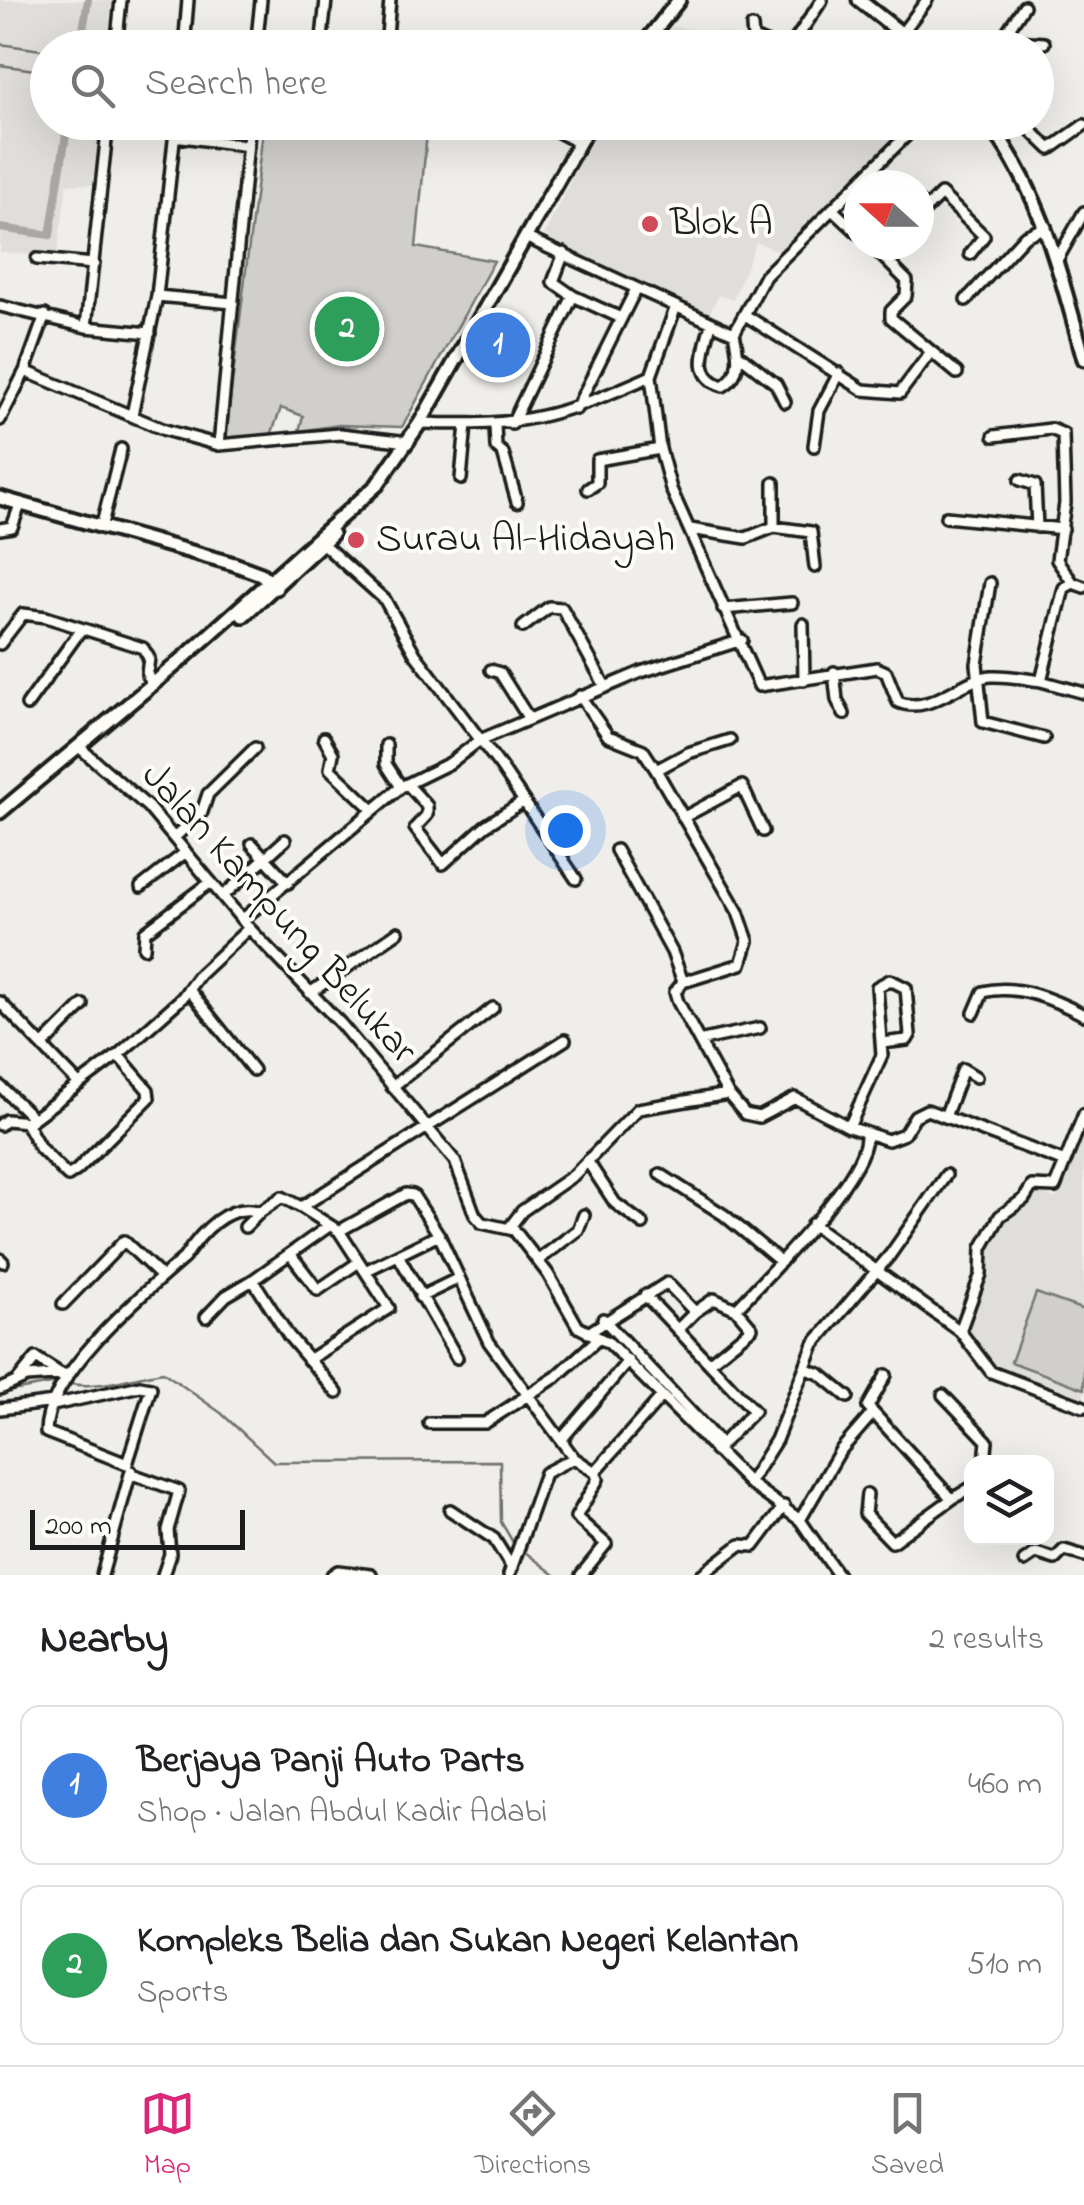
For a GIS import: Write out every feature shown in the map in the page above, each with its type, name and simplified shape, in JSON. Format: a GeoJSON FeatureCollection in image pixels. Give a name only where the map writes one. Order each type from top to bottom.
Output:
{"type":"FeatureCollection","features":[{"type":"Feature","properties":{"kind":"main road"},"geometry":{"type":"LineString","coordinates":[[652,30],[670,0]]}},
{"type":"Feature","properties":{"kind":"main road"},"geometry":{"type":"LineString","coordinates":[[655,30],[679,0]]}},
{"type":"Feature","properties":{"kind":"main road"},"geometry":{"type":"LineString","coordinates":[[859,0],[874,5],[900,30]]}},
{"type":"Feature","properties":{"kind":"main road"},"geometry":{"type":"LineString","coordinates":[[0,812],[324,545],[409,442],[580,140]]}},
{"type":"Feature","properties":{"kind":"main road"},"geometry":{"type":"LineString","coordinates":[[1003,140],[1046,227],[1084,359]]}},
{"type":"Feature","properties":{"kind":"main road"},"geometry":{"type":"LineString","coordinates":[[0,498],[222,563],[271,586]]}},
{"type":"Feature","properties":{"kind":"main road"},"geometry":{"type":"LineString","coordinates":[[271,586],[345,518]]}},
{"type":"Feature","properties":{"kind":"street"},"geometry":{"type":"LineString","coordinates":[[118,30],[121,0]]}},
{"type":"Feature","properties":{"kind":"street"},"geometry":{"type":"LineString","coordinates":[[186,30],[188,0]]}},
{"type":"Feature","properties":{"kind":"street"},"geometry":{"type":"LineString","coordinates":[[258,30],[260,0]]}},
{"type":"Feature","properties":{"kind":"street"},"geometry":{"type":"LineString","coordinates":[[323,30],[326,0]]}},
{"type":"Feature","properties":{"kind":"street"},"geometry":{"type":"LineString","coordinates":[[388,30],[390,0]]}},
{"type":"Feature","properties":{"kind":"street"},"geometry":{"type":"LineString","coordinates":[[802,30],[822,0]]}},
{"type":"Feature","properties":{"kind":"street"},"geometry":{"type":"LineString","coordinates":[[904,30],[927,0]]}},
{"type":"Feature","properties":{"kind":"street"},"geometry":{"type":"LineString","coordinates":[[1008,30],[1024,6]]}},
{"type":"Feature","properties":{"kind":"street"},"geometry":{"type":"LineString","coordinates":[[1041,140],[1050,148],[1084,124]]}},
{"type":"Feature","properties":{"kind":"street"},"geometry":{"type":"LineString","coordinates":[[86,327],[106,140]]}},
{"type":"Feature","properties":{"kind":"street"},"geometry":{"type":"LineString","coordinates":[[132,415],[157,296],[174,140]]}},
{"type":"Feature","properties":{"kind":"street"},"geometry":{"type":"LineString","coordinates":[[204,140],[248,146]]}},
{"type":"Feature","properties":{"kind":"street"},"geometry":{"type":"LineString","coordinates":[[219,445],[248,140]]}},
{"type":"Feature","properties":{"kind":"street"},"geometry":{"type":"LineString","coordinates":[[573,140],[578,143]]}},
{"type":"Feature","properties":{"kind":"street"},"geometry":{"type":"LineString","coordinates":[[711,324],[703,362],[708,379],[729,384],[738,355],[734,333],[765,276],[903,140]]}},
{"type":"Feature","properties":{"kind":"street"},"geometry":{"type":"LineString","coordinates":[[934,199],[950,198],[983,233],[970,254]]}},
{"type":"Feature","properties":{"kind":"street"},"geometry":{"type":"LineString","coordinates":[[832,209],[844,220]]}},
{"type":"Feature","properties":{"kind":"street"},"geometry":{"type":"LineString","coordinates":[[1057,260],[1084,212]]}},
{"type":"Feature","properties":{"kind":"street"},"geometry":{"type":"LineString","coordinates":[[966,300],[1025,236],[1046,227]]}},
{"type":"Feature","properties":{"kind":"street"},"geometry":{"type":"LineString","coordinates":[[525,238],[734,333]]}},
{"type":"Feature","properties":{"kind":"street"},"geometry":{"type":"LineString","coordinates":[[564,253],[553,282],[620,318]]}},
{"type":"Feature","properties":{"kind":"street"},"geometry":{"type":"LineString","coordinates":[[37,259],[94,264]]}},
{"type":"Feature","properties":{"kind":"street"},"geometry":{"type":"LineString","coordinates":[[887,260],[904,275],[908,287],[890,316],[957,374]]}},
{"type":"Feature","properties":{"kind":"street"},"geometry":{"type":"LineString","coordinates":[[576,409],[635,291]]}},
{"type":"Feature","properties":{"kind":"street"},"geometry":{"type":"LineString","coordinates":[[157,296],[233,303]]}},
{"type":"Feature","properties":{"kind":"street"},"geometry":{"type":"LineString","coordinates":[[512,424],[574,296]]}},
{"type":"Feature","properties":{"kind":"street"},"geometry":{"type":"LineString","coordinates":[[0,306],[86,327],[150,333]]}},
{"type":"Feature","properties":{"kind":"street"},"geometry":{"type":"LineString","coordinates":[[675,309],[651,376],[660,448],[670,489],[723,610],[742,640],[759,686],[882,668],[898,702],[905,706],[932,701],[990,676],[1040,681],[1084,693]]}},
{"type":"Feature","properties":{"kind":"street"},"geometry":{"type":"LineString","coordinates":[[0,420],[25,371],[45,314]]}},
{"type":"Feature","properties":{"kind":"street"},"geometry":{"type":"LineString","coordinates":[[746,315],[865,391],[897,394],[930,353]]}},
{"type":"Feature","properties":{"kind":"street"},"geometry":{"type":"LineString","coordinates":[[738,355],[776,384],[785,402]]}},
{"type":"Feature","properties":{"kind":"street"},"geometry":{"type":"LineString","coordinates":[[25,371],[164,430],[219,445],[340,434],[409,442]]}},
{"type":"Feature","properties":{"kind":"street"},"geometry":{"type":"LineString","coordinates":[[814,446],[819,411],[839,373]]}},
{"type":"Feature","properties":{"kind":"street"},"geometry":{"type":"LineString","coordinates":[[420,423],[512,424],[576,409],[651,376]]}},
{"type":"Feature","properties":{"kind":"street"},"geometry":{"type":"LineString","coordinates":[[461,480],[466,424]]}},
{"type":"Feature","properties":{"kind":"street"},"geometry":{"type":"LineString","coordinates":[[494,425],[496,447],[502,453],[517,502]]}},
{"type":"Feature","properties":{"kind":"street"},"geometry":{"type":"LineString","coordinates":[[994,436],[1051,429],[1063,434],[1063,529],[1057,560],[1079,585]]}},
{"type":"Feature","properties":{"kind":"street"},"geometry":{"type":"LineString","coordinates":[[588,490],[597,483],[597,460],[660,448]]}},
{"type":"Feature","properties":{"kind":"street"},"geometry":{"type":"LineString","coordinates":[[100,528],[121,449]]}},
{"type":"Feature","properties":{"kind":"street"},"geometry":{"type":"LineString","coordinates":[[1020,480],[1036,485],[1037,527]]}},
{"type":"Feature","properties":{"kind":"street"},"geometry":{"type":"LineString","coordinates":[[774,483],[774,527]]}},
{"type":"Feature","properties":{"kind":"street"},"geometry":{"type":"LineString","coordinates":[[0,529],[12,527],[20,505]]}},
{"type":"Feature","properties":{"kind":"street"},"geometry":{"type":"LineString","coordinates":[[946,517],[1063,529]]}},
{"type":"Feature","properties":{"kind":"street"},"geometry":{"type":"LineString","coordinates":[[690,529],[746,538],[774,527],[812,533],[816,567]]}},
{"type":"Feature","properties":{"kind":"street"},"geometry":{"type":"LineString","coordinates":[[324,545],[384,600],[415,654],[524,801],[576,879]]}},
{"type":"Feature","properties":{"kind":"street"},"geometry":{"type":"LineString","coordinates":[[990,583],[977,680],[983,722],[1044,738]]}},
{"type":"Feature","properties":{"kind":"street"},"geometry":{"type":"LineString","coordinates":[[1040,681],[1053,618],[1064,588],[1079,585]]}},
{"type":"Feature","properties":{"kind":"street"},"geometry":{"type":"LineString","coordinates":[[723,610],[792,603]]}},
{"type":"Feature","properties":{"kind":"street"},"geometry":{"type":"LineString","coordinates":[[523,627],[549,608],[562,608],[605,686]]}},
{"type":"Feature","properties":{"kind":"street"},"geometry":{"type":"LineString","coordinates":[[0,644],[23,614],[46,617],[143,648],[150,658],[146,674],[153,685]]}},
{"type":"Feature","properties":{"kind":"street"},"geometry":{"type":"LineString","coordinates":[[803,624],[804,680]]}},
{"type":"Feature","properties":{"kind":"street"},"geometry":{"type":"LineString","coordinates":[[26,705],[80,631]]}},
{"type":"Feature","properties":{"kind":"street"},"geometry":{"type":"LineString","coordinates":[[0,1125],[6,1120],[30,1121],[118,1056],[190,991],[199,975],[288,883],[404,786],[480,740],[580,696],[742,640]]}},
{"type":"Feature","properties":{"kind":"street"},"geometry":{"type":"LineString","coordinates":[[492,670],[500,672],[529,719]]}},
{"type":"Feature","properties":{"kind":"street"},"geometry":{"type":"LineString","coordinates":[[834,672],[837,700],[844,714]]}},
{"type":"Feature","properties":{"kind":"street"},"geometry":{"type":"LineString","coordinates":[[580,696],[608,736],[643,750],[686,816],[738,912],[748,940],[738,966],[683,982]]}},
{"type":"Feature","properties":{"kind":"street"},"geometry":{"type":"LineString","coordinates":[[324,738],[333,754],[330,770],[373,810]]}},
{"type":"Feature","properties":{"kind":"street"},"geometry":{"type":"LineString","coordinates":[[656,770],[730,740]]}},
{"type":"Feature","properties":{"kind":"street"},"geometry":{"type":"LineString","coordinates":[[386,745],[386,764],[428,806],[416,832],[443,864],[485,826],[524,801]]}},
{"type":"Feature","properties":{"kind":"street","name":"Jalan Kampung Belukar"},"geometry":{"type":"LineString","coordinates":[[79,747],[111,772],[174,838],[455,1161],[475,1216],[482,1222],[508,1228]]}},
{"type":"Feature","properties":{"kind":"street"},"geometry":{"type":"LineString","coordinates":[[174,838],[202,812],[208,794],[255,748]]}},
{"type":"Feature","properties":{"kind":"street"},"geometry":{"type":"LineString","coordinates":[[686,816],[744,786],[763,831]]}},
{"type":"Feature","properties":{"kind":"street"},"geometry":{"type":"LineString","coordinates":[[223,896],[285,840]]}},
{"type":"Feature","properties":{"kind":"street"},"geometry":{"type":"LineString","coordinates":[[252,844],[288,883]]}},
{"type":"Feature","properties":{"kind":"street"},"geometry":{"type":"LineString","coordinates":[[616,850],[672,952],[683,982],[676,996],[728,1094],[753,1118],[794,1098],[866,1136],[899,1137],[920,1112],[945,1117],[1065,1162]]}},
{"type":"Feature","properties":{"kind":"street"},"geometry":{"type":"LineString","coordinates":[[141,887],[186,852]]}},
{"type":"Feature","properties":{"kind":"street"},"geometry":{"type":"LineString","coordinates":[[144,948],[144,932],[212,882]]}},
{"type":"Feature","properties":{"kind":"street"},"geometry":{"type":"LineString","coordinates":[[310,993],[398,932]]}},
{"type":"Feature","properties":{"kind":"street"},"geometry":{"type":"LineString","coordinates":[[849,1128],[881,1060],[877,987],[890,980],[906,988],[910,1035],[907,1040],[882,1044]]}},
{"type":"Feature","properties":{"kind":"street"},"geometry":{"type":"LineString","coordinates":[[974,1013],[983,992],[993,990],[1041,996],[1084,1015]]}},
{"type":"Feature","properties":{"kind":"street"},"geometry":{"type":"LineString","coordinates":[[190,991],[253,1070]]}},
{"type":"Feature","properties":{"kind":"street"},"geometry":{"type":"LineString","coordinates":[[0,1002],[78,1083]]}},
{"type":"Feature","properties":{"kind":"street"},"geometry":{"type":"LineString","coordinates":[[44,1044],[83,1005]]}},
{"type":"Feature","properties":{"kind":"street"},"geometry":{"type":"LineString","coordinates":[[392,1087],[492,1008]]}},
{"type":"Feature","properties":{"kind":"street"},"geometry":{"type":"LineString","coordinates":[[702,1040],[760,1028]]}},
{"type":"Feature","properties":{"kind":"street"},"geometry":{"type":"LineString","coordinates":[[301,1207],[565,1040]]}},
{"type":"Feature","properties":{"kind":"street"},"geometry":{"type":"LineString","coordinates":[[0,1086],[30,1121],[40,1148],[68,1176],[149,1098],[118,1056]]}},
{"type":"Feature","properties":{"kind":"street"},"geometry":{"type":"LineString","coordinates":[[945,1117],[963,1069],[976,1078]]}},
{"type":"Feature","properties":{"kind":"street"},"geometry":{"type":"LineString","coordinates":[[718,1448],[628,1361],[578,1327],[537,1262],[508,1228],[522,1210],[588,1162],[638,1109],[728,1094]]}},
{"type":"Feature","properties":{"kind":"street"},"geometry":{"type":"LineString","coordinates":[[960,1330],[981,1274],[980,1252],[997,1220],[1024,1199],[1032,1186],[1053,1189],[1084,1114]]}},
{"type":"Feature","properties":{"kind":"street"},"geometry":{"type":"LineString","coordinates":[[736,1310],[812,1224],[866,1150],[866,1136]]}},
{"type":"Feature","properties":{"kind":"street"},"geometry":{"type":"LineString","coordinates":[[588,1162],[614,1203],[643,1224]]}},
{"type":"Feature","properties":{"kind":"street"},"geometry":{"type":"LineString","coordinates":[[660,1174],[724,1214],[781,1262]]}},
{"type":"Feature","properties":{"kind":"street"},"geometry":{"type":"LineString","coordinates":[[750,1483],[776,1440],[814,1344],[946,1174]]}},
{"type":"Feature","properties":{"kind":"street"},"geometry":{"type":"LineString","coordinates":[[206,1317],[226,1296],[334,1228],[406,1194],[413,1195],[439,1236],[489,1342],[574,1458],[598,1478],[576,1516],[606,1544],[581,1575]]}},
{"type":"Feature","properties":{"kind":"street"},"geometry":{"type":"LineString","coordinates":[[246,1228],[282,1197],[301,1207],[334,1228],[389,1308],[308,1360]]}},
{"type":"Feature","properties":{"kind":"street"},"geometry":{"type":"LineString","coordinates":[[164,1575],[170,1554],[168,1530],[180,1494],[48,1434],[45,1429],[64,1375],[184,1258],[198,1237],[231,1212],[243,1208],[260,1212]]}},
{"type":"Feature","properties":{"kind":"street"},"geometry":{"type":"LineString","coordinates":[[537,1262],[578,1230],[584,1215]]}},
{"type":"Feature","properties":{"kind":"street"},"geometry":{"type":"LineString","coordinates":[[812,1224],[960,1330],[991,1372],[1084,1407]]}},
{"type":"Feature","properties":{"kind":"street"},"geometry":{"type":"LineString","coordinates":[[291,1255],[318,1290],[362,1266],[439,1236]]}},
{"type":"Feature","properties":{"kind":"street"},"geometry":{"type":"LineString","coordinates":[[63,1304],[124,1241],[162,1277]]}},
{"type":"Feature","properties":{"kind":"street"},"geometry":{"type":"LineString","coordinates":[[398,1255],[457,1358]]}},
{"type":"Feature","properties":{"kind":"street"},"geometry":{"type":"LineString","coordinates":[[420,1297],[458,1279]]}},
{"type":"Feature","properties":{"kind":"street"},"geometry":{"type":"LineString","coordinates":[[253,1280],[308,1360],[337,1393]]}},
{"type":"Feature","properties":{"kind":"street"},"geometry":{"type":"LineString","coordinates":[[588,1333],[604,1319],[667,1283],[695,1312]]}},
{"type":"Feature","properties":{"kind":"street"},"geometry":{"type":"LineString","coordinates":[[644,1295],[754,1411],[718,1448]]}},
{"type":"Feature","properties":{"kind":"street"},"geometry":{"type":"LineString","coordinates":[[678,1330],[714,1299],[736,1310],[752,1328],[710,1362]]}},
{"type":"Feature","properties":{"kind":"street"},"geometry":{"type":"LineString","coordinates":[[604,1319],[750,1483],[800,1520],[838,1575]]}},
{"type":"Feature","properties":{"kind":"street"},"geometry":{"type":"LineString","coordinates":[[429,1423],[485,1423],[527,1396],[599,1338]]}},
{"type":"Feature","properties":{"kind":"street"},"geometry":{"type":"LineString","coordinates":[[17,1382],[36,1358],[64,1375]]}},
{"type":"Feature","properties":{"kind":"street"},"geometry":{"type":"LineString","coordinates":[[560,1440],[628,1361]]}},
{"type":"Feature","properties":{"kind":"street"},"geometry":{"type":"LineString","coordinates":[[806,1369],[820,1374],[848,1397]]}},
{"type":"Feature","properties":{"kind":"street"},"geometry":{"type":"LineString","coordinates":[[0,1390],[17,1382],[64,1375]]}},
{"type":"Feature","properties":{"kind":"street"},"geometry":{"type":"LineString","coordinates":[[886,1375],[867,1404],[952,1499]]}},
{"type":"Feature","properties":{"kind":"street"},"geometry":{"type":"LineString","coordinates":[[0,1409],[140,1386],[151,1388],[102,1575]]}},
{"type":"Feature","properties":{"kind":"street"},"geometry":{"type":"LineString","coordinates":[[595,1472],[662,1396]]}},
{"type":"Feature","properties":{"kind":"street"},"geometry":{"type":"LineString","coordinates":[[944,1396],[984,1436],[985,1455]]}},
{"type":"Feature","properties":{"kind":"street"},"geometry":{"type":"LineString","coordinates":[[800,1520],[840,1450],[873,1412]]}},
{"type":"Feature","properties":{"kind":"street"},"geometry":{"type":"LineString","coordinates":[[512,1567],[545,1473],[574,1458]]}},
{"type":"Feature","properties":{"kind":"street"},"geometry":{"type":"LineString","coordinates":[[866,1494],[865,1514],[892,1542],[964,1491]]}},
{"type":"Feature","properties":{"kind":"street"},"geometry":{"type":"LineString","coordinates":[[702,1575],[740,1544],[754,1546],[784,1506]]}},
{"type":"Feature","properties":{"kind":"street"},"geometry":{"type":"LineString","coordinates":[[450,1510],[494,1539],[512,1567]]}},
{"type":"Feature","properties":{"kind":"street"},"geometry":{"type":"LineString","coordinates":[[1024,1560],[1036,1552],[1055,1559],[1064,1550],[1084,1556]]}},
{"type":"Feature","properties":{"kind":"street"},"geometry":{"type":"LineString","coordinates":[[332,1575],[338,1571],[371,1575]]}},
{"type":"Feature","properties":{"kind":"shaded area"},"geometry":{"type":"Polygon","coordinates":[[[0,0],[112,0],[109,30],[30,30],[30,140],[98,140],[93,185],[67,184],[57,257],[0,252],[0,0]]]}},
{"type":"Feature","properties":{"kind":"shaded area"},"geometry":{"type":"Polygon","coordinates":[[[262,140],[426,140],[416,247],[494,261],[402,427],[339,425],[299,431],[303,416],[281,408],[271,435],[225,441],[262,140]]]}},
{"type":"Feature","properties":{"kind":"shaded area"},"geometry":{"type":"Polygon","coordinates":[[[593,140],[893,140],[863,170],[844,170],[844,189],[781,252],[756,242],[733,300],[719,295],[709,314],[609,271],[544,235],[593,140]]]}},
{"type":"Feature","properties":{"kind":"shaded area"},"geometry":{"type":"Polygon","coordinates":[[[1084,1128],[1084,1405],[991,1369],[963,1329],[986,1268],[982,1257],[1001,1219],[1027,1204],[1034,1189],[1056,1199],[1084,1128]]]}},
{"type":"Feature","properties":{"kind":"shaded area"},"geometry":{"type":"Polygon","coordinates":[[[1036,1293],[1084,1310],[1084,1389],[1011,1362],[1036,1293]]]}},
{"type":"Feature","properties":{"kind":"waterway"},"geometry":{"type":"LineString","coordinates":[[83,30],[88,0]]}},
{"type":"Feature","properties":{"kind":"waterway"},"geometry":{"type":"LineString","coordinates":[[0,44],[30,48]]}},
{"type":"Feature","properties":{"kind":"waterway"},"geometry":{"type":"LineString","coordinates":[[0,65],[30,69]]}},
{"type":"Feature","properties":{"kind":"waterway"},"geometry":{"type":"LineString","coordinates":[[0,228],[50,235],[65,140]]}},
{"type":"Feature","properties":{"kind":"waterway"},"geometry":{"type":"LineString","coordinates":[[70,1384],[106,1384],[163,1372],[221,1413],[274,1462],[500,1461],[501,1522],[514,1544]]}},
{"type":"Feature","properties":{"kind":"waterway"},"geometry":{"type":"LineString","coordinates":[[0,1393],[57,1383]]}},
{"type":"Feature","properties":{"kind":"waterway"},"geometry":{"type":"LineString","coordinates":[[521,1549],[555,1575]]}},
{"type":"Feature","properties":{"kind":"place","name":"Blok A"},"geometry":{"type":"Point","coordinates":[650,224]}},
{"type":"Feature","properties":{"kind":"place","name":"Kompleks Belia dan Sukan Negeri Kelantan"},"geometry":{"type":"Point","coordinates":[347,329]}},
{"type":"Feature","properties":{"kind":"place","name":"Berjaya Panji Auto Parts"},"geometry":{"type":"Point","coordinates":[498,345]}},
{"type":"Feature","properties":{"kind":"place","name":"Surau Al-Hidayah"},"geometry":{"type":"Point","coordinates":[356,540]}}]}
